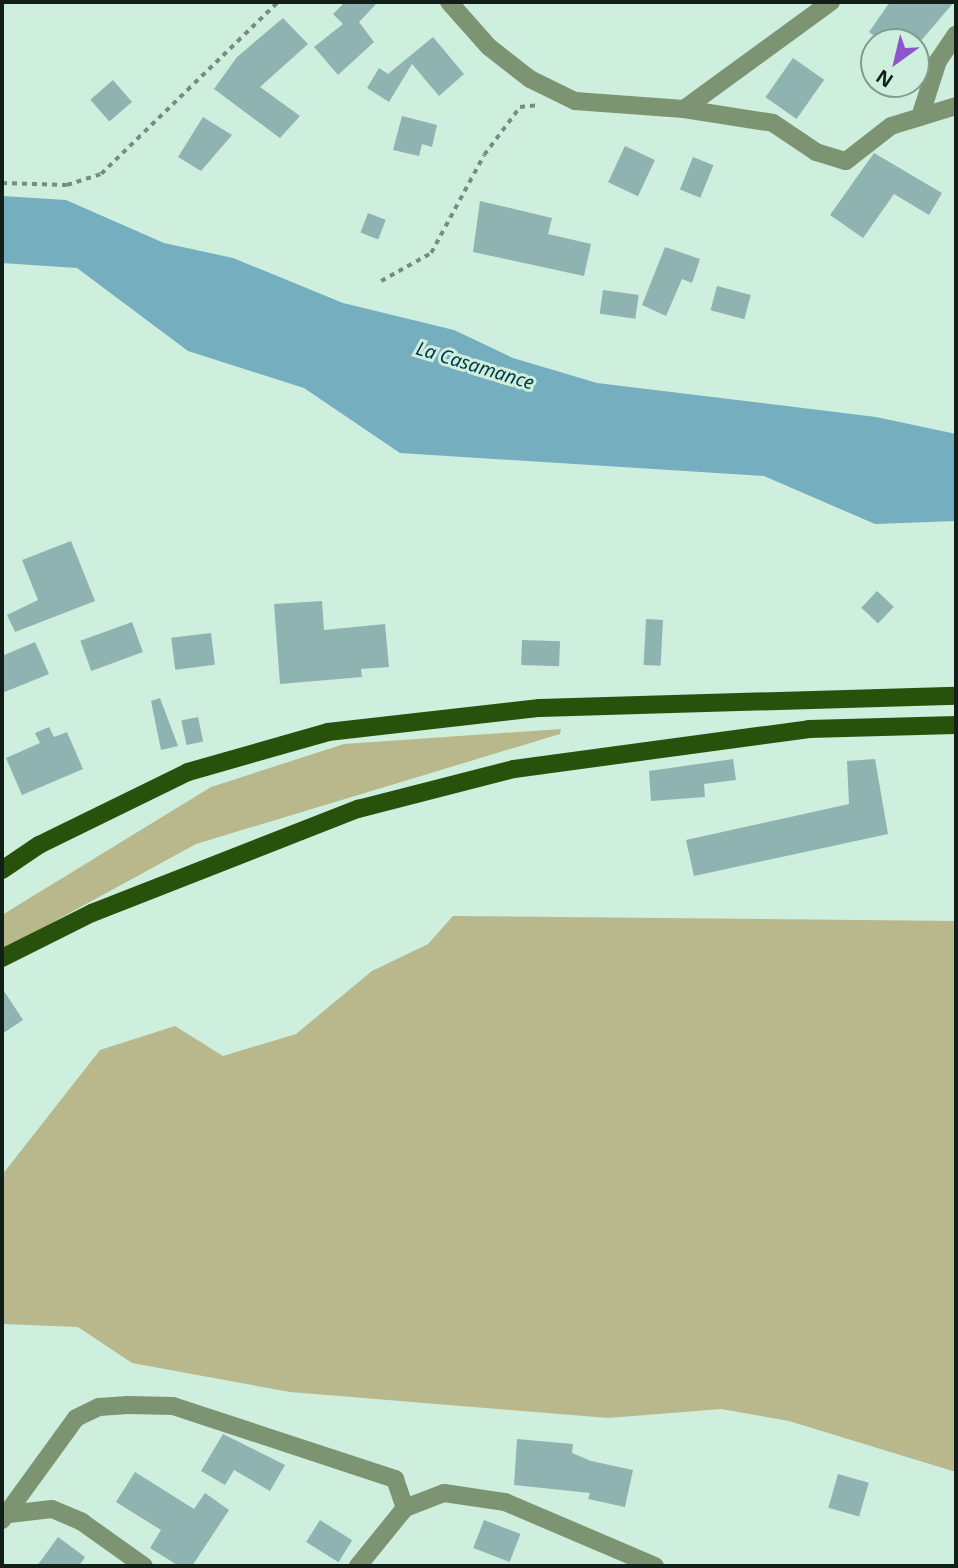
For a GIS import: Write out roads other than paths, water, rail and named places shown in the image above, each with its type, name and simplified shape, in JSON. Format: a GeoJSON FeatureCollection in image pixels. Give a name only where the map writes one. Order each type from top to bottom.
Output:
{"type":"FeatureCollection","features":[{"type":"Feature","properties":{"kind":"main road"},"geometry":{"type":"LineString","coordinates":[[2,870],[39,845],[188,772],[328,732],[540,708],[956,696]]}},
{"type":"Feature","properties":{"kind":"main road"},"geometry":{"type":"LineString","coordinates":[[2,958],[93,913],[358,808],[501,772],[808,729],[956,725]]}},
{"type":"Feature","properties":{"kind":"street"},"geometry":{"type":"LineString","coordinates":[[449,2],[489,47],[530,79],[575,101],[684,109],[773,123],[816,152],[846,161],[891,126],[956,106]]}},
{"type":"Feature","properties":{"kind":"street"},"geometry":{"type":"LineString","coordinates":[[684,109],[831,2]]}},
{"type":"Feature","properties":{"kind":"street"},"geometry":{"type":"LineString","coordinates":[[920,117],[938,61],[956,34]]}},
{"type":"Feature","properties":{"kind":"street"},"geometry":{"type":"LineString","coordinates":[[6,1517],[76,1418],[99,1407],[128,1405],[173,1406],[395,1479],[405,1508]]}},
{"type":"Feature","properties":{"kind":"street"},"geometry":{"type":"LineString","coordinates":[[358,1566],[405,1508],[444,1493],[505,1502],[655,1566]]}},
{"type":"Feature","properties":{"kind":"street"},"geometry":{"type":"LineString","coordinates":[[6,1517],[52,1509],[82,1521],[144,1566]]}},
{"type":"Feature","properties":{"kind":"water","name":"La Casamance"},"geometry":{"type":"Polygon","coordinates":[[[2,196],[66,200],[164,243],[233,258],[343,303],[454,330],[513,358],[597,383],[876,417],[956,434],[956,521],[875,524],[764,476],[400,453],[304,388],[188,351],[77,268],[2,263],[2,196]]]}}]}
